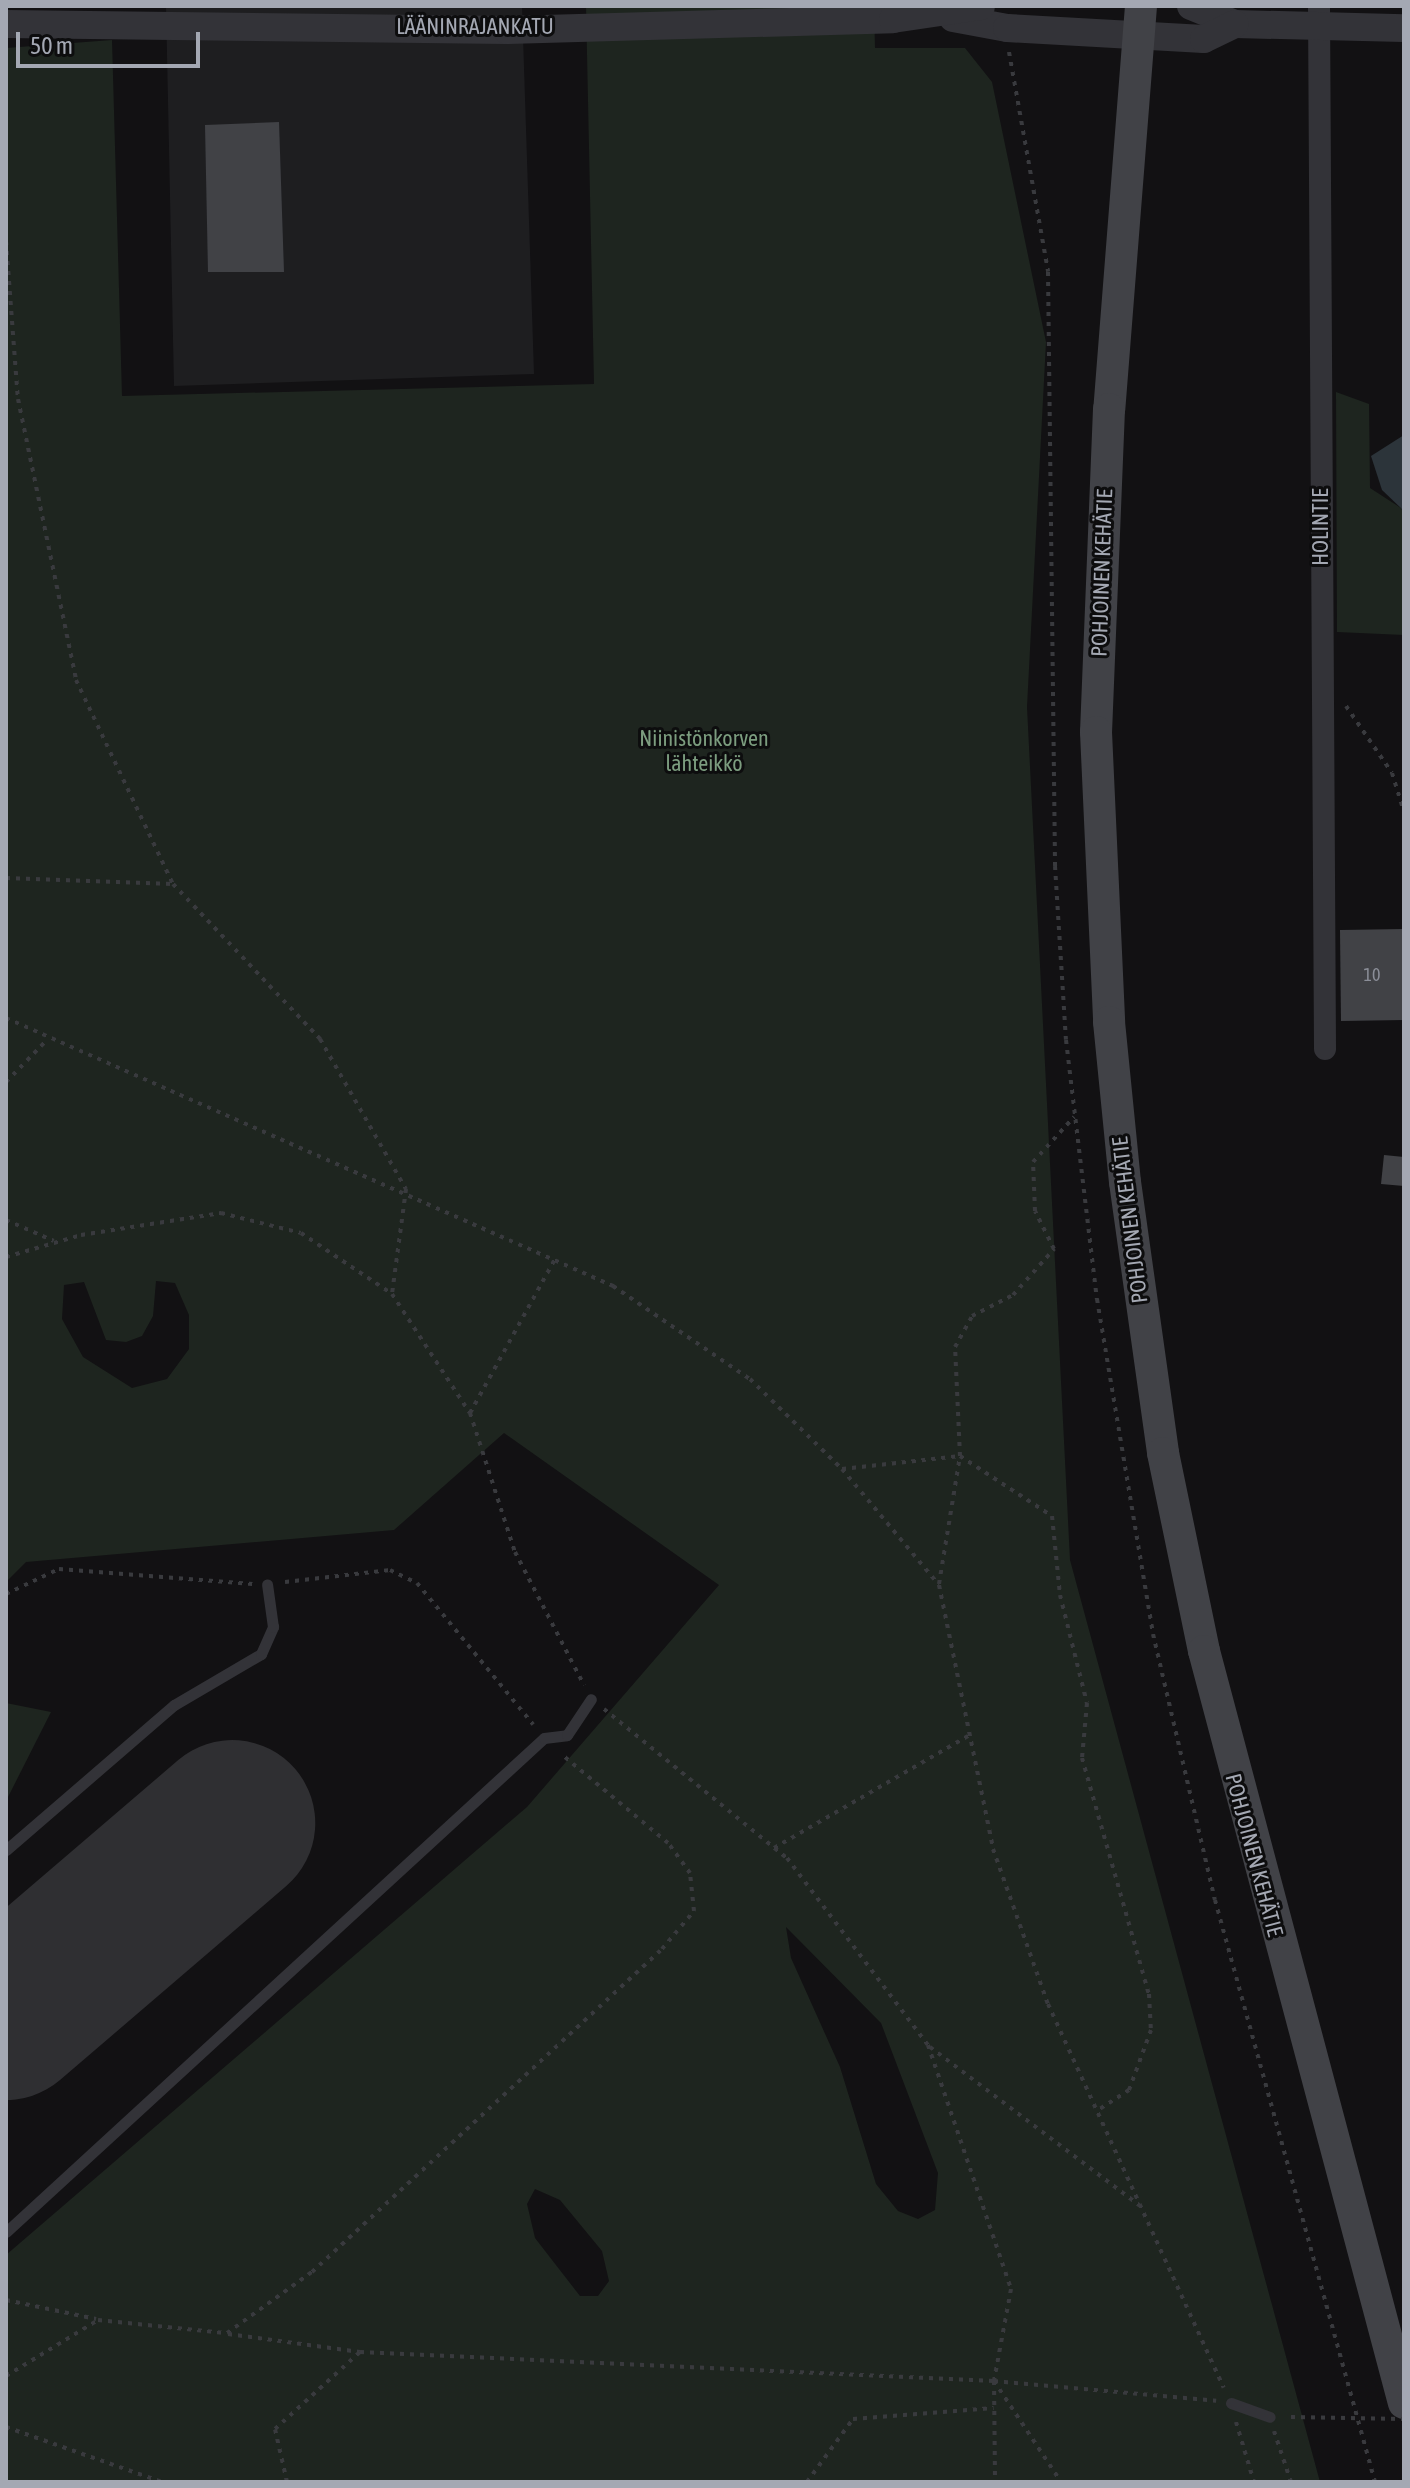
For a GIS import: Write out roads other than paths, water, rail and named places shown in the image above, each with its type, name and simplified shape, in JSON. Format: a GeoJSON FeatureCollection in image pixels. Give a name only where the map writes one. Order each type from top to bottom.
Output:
{"type":"FeatureCollection","features":[{"type":"Feature","properties":{"kind":"main road","name":"POHJOINEN KEHÄTIE"},"geometry":{"type":"LineString","coordinates":[[1140,20],[1109,409],[1096,732],[1109,1022],[1125,1182],[1163,1453],[1204,1651],[1404,2403]]}},
{"type":"Feature","properties":{"kind":"street","name":"LÄÄNINRAJANKATU"},"geometry":{"type":"LineString","coordinates":[[943,16],[981,6]]}},
{"type":"Feature","properties":{"kind":"street"},"geometry":{"type":"LineString","coordinates":[[1191,6],[1235,24],[1320,17],[1404,28]]}},
{"type":"Feature","properties":{"kind":"street","name":"LÄÄNINRAJANKATU"},"geometry":{"type":"LineString","coordinates":[[20,24],[507,30],[943,16],[1007,28],[1140,20],[1204,39],[1235,24]]}},
{"type":"Feature","properties":{"kind":"street","name":"HOLINTIE"},"geometry":{"type":"LineString","coordinates":[[1320,17],[1325,1049]]}},
{"type":"Feature","properties":{"kind":"lane"},"geometry":{"type":"LineString","coordinates":[[6,1850],[174,1705],[261,1654],[273,1627],[267,1584]]}},
{"type":"Feature","properties":{"kind":"lane"},"geometry":{"type":"LineString","coordinates":[[6,2232],[544,1738],[567,1735],[591,1699]]}},
{"type":"Feature","properties":{"kind":"lane"},"geometry":{"type":"LineString","coordinates":[[1231,2403],[1270,2417]]}},
{"type":"Feature","properties":{"kind":"park label","name":"Niinistönkorven lähteikkö"},"geometry":{"type":"Point","coordinates":[704,750]}}]}
